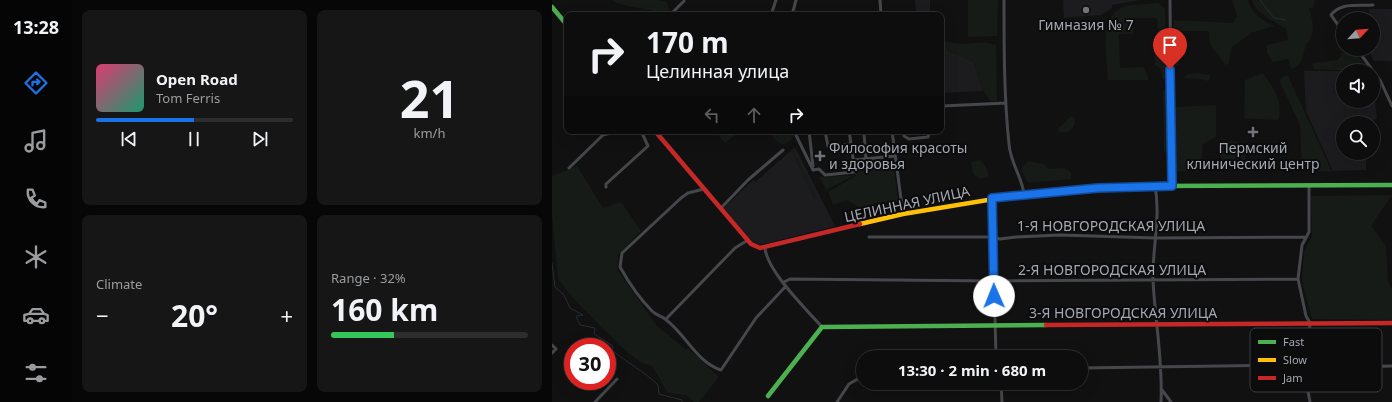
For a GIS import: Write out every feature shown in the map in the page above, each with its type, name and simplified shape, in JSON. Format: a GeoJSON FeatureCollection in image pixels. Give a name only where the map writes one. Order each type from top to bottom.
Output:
{"type":"FeatureCollection","features":[{"type":"Feature","properties":{"kind":"main road"},"geometry":{"type":"LineString","coordinates":[[552,7],[564,21]]}},
{"type":"Feature","properties":{"kind":"main road"},"geometry":{"type":"LineString","coordinates":[[658,134],[748,240],[756,247],[765,248]]}},
{"type":"Feature","properties":{"kind":"main road","name":"ЦЕЛИННАЯ УЛИЦА"},"geometry":{"type":"LineString","coordinates":[[765,248],[903,214],[992,198],[1024,194],[1155,186],[1392,185]]}},
{"type":"Feature","properties":{"kind":"main road","name":"3-Я НОВГОРОДСКАЯ УЛИЦА"},"geometry":{"type":"LineString","coordinates":[[822,327],[1392,323]]}},
{"type":"Feature","properties":{"kind":"main road"},"geometry":{"type":"LineString","coordinates":[[768,396],[822,327]]}},
{"type":"Feature","properties":{"kind":"street"},"geometry":{"type":"LineString","coordinates":[[772,12],[776,0]]}},
{"type":"Feature","properties":{"kind":"street"},"geometry":{"type":"LineString","coordinates":[[793,12],[796,0]]}},
{"type":"Feature","properties":{"kind":"street"},"geometry":{"type":"LineString","coordinates":[[880,0],[881,12]]}},
{"type":"Feature","properties":{"kind":"street"},"geometry":{"type":"LineString","coordinates":[[1004,0],[1006,103],[1011,158],[1023,186],[1024,194]]}},
{"type":"Feature","properties":{"kind":"street"},"geometry":{"type":"LineString","coordinates":[[673,12],[684,1]]}},
{"type":"Feature","properties":{"kind":"street"},"geometry":{"type":"LineString","coordinates":[[1170,1],[1172,186]]}},
{"type":"Feature","properties":{"kind":"street"},"geometry":{"type":"LineString","coordinates":[[1336,24],[1331,15],[1333,12],[1344,6],[1373,5]]}},
{"type":"Feature","properties":{"kind":"street"},"geometry":{"type":"LineString","coordinates":[[1362,56],[1381,82],[1392,106]]}},
{"type":"Feature","properties":{"kind":"street"},"geometry":{"type":"LineString","coordinates":[[944,106],[1006,103]]}},
{"type":"Feature","properties":{"kind":"street"},"geometry":{"type":"LineString","coordinates":[[569,168],[603,135],[607,134]]}},
{"type":"Feature","properties":{"kind":"street"},"geometry":{"type":"LineString","coordinates":[[606,187],[606,184],[648,146],[642,134]]}},
{"type":"Feature","properties":{"kind":"street"},"geometry":{"type":"LineString","coordinates":[[795,134],[813,170]]}},
{"type":"Feature","properties":{"kind":"street"},"geometry":{"type":"LineString","coordinates":[[809,134],[813,170]]}},
{"type":"Feature","properties":{"kind":"street"},"geometry":{"type":"LineString","coordinates":[[826,134],[828,146],[850,144]]}},
{"type":"Feature","properties":{"kind":"street"},"geometry":{"type":"LineString","coordinates":[[813,170],[818,169],[825,175],[854,172],[854,160],[849,134]]}},
{"type":"Feature","properties":{"kind":"street"},"geometry":{"type":"LineString","coordinates":[[864,134],[866,159]]}},
{"type":"Feature","properties":{"kind":"street"},"geometry":{"type":"LineString","coordinates":[[891,134],[903,214]]}},
{"type":"Feature","properties":{"kind":"street"},"geometry":{"type":"LineString","coordinates":[[904,134],[904,136],[909,139],[928,137],[929,134]]}},
{"type":"Feature","properties":{"kind":"street"},"geometry":{"type":"LineString","coordinates":[[721,208],[748,180],[783,150]]}},
{"type":"Feature","properties":{"kind":"street"},"geometry":{"type":"LineString","coordinates":[[854,160],[895,156]]}},
{"type":"Feature","properties":{"kind":"street"},"geometry":{"type":"LineString","coordinates":[[1155,186],[1156,238],[1153,279],[1162,367],[1161,402]]}},
{"type":"Feature","properties":{"kind":"street"},"geometry":{"type":"LineString","coordinates":[[1309,186],[1309,232],[1302,245],[1299,256],[1298,280],[1306,316],[1310,323],[1310,328]]}},
{"type":"Feature","properties":{"kind":"street"},"geometry":{"type":"LineString","coordinates":[[705,189],[688,193],[680,198],[622,253],[620,267],[631,285],[654,313],[666,319],[702,358],[715,369],[721,370],[756,318],[786,286]]}},
{"type":"Feature","properties":{"kind":"street"},"geometry":{"type":"LineString","coordinates":[[992,198],[996,350]]}},
{"type":"Feature","properties":{"kind":"street","name":"1-Я НОВГОРОДСКАЯ УЛИЦА"},"geometry":{"type":"LineString","coordinates":[[868,237],[993,237],[1000,239],[1060,235],[1156,238],[1306,238]]}},
{"type":"Feature","properties":{"kind":"street"},"geometry":{"type":"LineString","coordinates":[[666,319],[735,248],[748,240]]}},
{"type":"Feature","properties":{"kind":"street"},"geometry":{"type":"LineString","coordinates":[[765,248],[766,259],[786,286],[822,327]]}},
{"type":"Feature","properties":{"kind":"street","name":"2-Я НОВГОРОДСКАЯ УЛИЦА"},"geometry":{"type":"LineString","coordinates":[[784,282],[790,279],[993,281],[1153,279],[1212,281],[1298,280]]}},
{"type":"Feature","properties":{"kind":"street"},"geometry":{"type":"LineString","coordinates":[[552,345],[556,350],[552,353]]}},
{"type":"Feature","properties":{"kind":"street"},"geometry":{"type":"LineString","coordinates":[[1088,368],[1250,366]]}},
{"type":"Feature","properties":{"kind":"street"},"geometry":{"type":"LineString","coordinates":[[1382,366],[1392,366]]}},
{"type":"Feature","properties":{"kind":"street"},"geometry":{"type":"LineString","coordinates":[[595,402],[617,379]]}},
{"type":"Feature","properties":{"kind":"street"},"geometry":{"type":"LineString","coordinates":[[837,402],[850,384],[856,380]]}},
{"type":"Feature","properties":{"kind":"street"},"geometry":{"type":"LineString","coordinates":[[1001,390],[1002,402]]}},
{"type":"Feature","properties":{"kind":"street"},"geometry":{"type":"LineString","coordinates":[[1162,390],[1171,402]]}},
{"type":"Feature","properties":{"kind":"street"},"geometry":{"type":"LineString","coordinates":[[1308,392],[1310,402]]}},
{"type":"Feature","properties":{"kind":"shaded area"},"geometry":{"type":"Polygon","coordinates":[[[611,0],[657,0],[667,2],[670,12],[660,12],[619,4],[611,0]]]}},
{"type":"Feature","properties":{"kind":"shaded area"},"geometry":{"type":"Polygon","coordinates":[[[915,0],[930,0],[930,11],[916,12],[915,0]]]}},
{"type":"Feature","properties":{"kind":"shaded area"},"geometry":{"type":"Polygon","coordinates":[[[968,0],[998,0],[997,36],[968,37],[968,0]]]}},
{"type":"Feature","properties":{"kind":"shaded area","name":"Гимназия № 7"},"geometry":{"type":"Polygon","coordinates":[[[1063,0],[1140,0],[1112,5],[1112,8],[1101,15],[1064,18],[1063,0]]]}},
{"type":"Feature","properties":{"kind":"shaded area"},"geometry":{"type":"Polygon","coordinates":[[[1232,0],[1248,0],[1252,9],[1258,16],[1274,26],[1251,33],[1231,48],[1229,64],[1225,65],[1210,42],[1209,31],[1180,31],[1179,65],[1174,66],[1174,20],[1233,23],[1237,15],[1232,0]]]}},
{"type":"Feature","properties":{"kind":"shaded area"},"geometry":{"type":"Polygon","coordinates":[[[1252,0],[1315,0],[1314,7],[1309,9],[1313,23],[1312,34],[1306,45],[1302,60],[1298,65],[1291,69],[1288,59],[1273,62],[1267,53],[1267,45],[1288,40],[1287,30],[1262,14],[1254,5],[1252,0]]]}},
{"type":"Feature","properties":{"kind":"shaded area"},"geometry":{"type":"Polygon","coordinates":[[[1158,3],[1165,8],[1167,79],[1163,79],[1160,68],[1155,65],[1154,48],[1159,44],[1157,18],[1136,18],[1133,22],[1133,34],[1119,34],[1120,68],[1144,67],[1149,80],[1108,80],[1106,37],[1111,17],[1118,10],[1127,6],[1158,3]]]}},
{"type":"Feature","properties":{"kind":"shaded area"},"geometry":{"type":"Polygon","coordinates":[[[1369,9],[1392,9],[1392,61],[1374,61],[1372,56],[1380,56],[1380,12],[1369,12],[1369,9]]]}},
{"type":"Feature","properties":{"kind":"shaded area"},"geometry":{"type":"Polygon","coordinates":[[[944,42],[946,42],[947,50],[974,62],[983,91],[944,93],[944,42]]]}},
{"type":"Feature","properties":{"kind":"shaded area"},"geometry":{"type":"Polygon","coordinates":[[[946,42],[963,44],[985,42],[996,45],[997,101],[990,101],[983,91],[974,62],[947,50],[946,42]]]}},
{"type":"Feature","properties":{"kind":"shaded area"},"geometry":{"type":"Polygon","coordinates":[[[1341,56],[1358,56],[1365,64],[1336,64],[1336,70],[1314,69],[1312,66],[1313,63],[1338,60],[1341,56]]]}},
{"type":"Feature","properties":{"kind":"shaded area"},"geometry":{"type":"Polygon","coordinates":[[[1304,71],[1336,71],[1336,108],[1376,108],[1377,116],[1336,116],[1336,160],[1366,160],[1366,170],[1333,171],[1306,111],[1304,71]]]}},
{"type":"Feature","properties":{"kind":"shaded area"},"geometry":{"type":"Polygon","coordinates":[[[1197,73],[1210,75],[1210,79],[1208,81],[1184,78],[1186,75],[1197,73]]]}},
{"type":"Feature","properties":{"kind":"shaded area"},"geometry":{"type":"Polygon","coordinates":[[[1263,73],[1274,89],[1279,101],[1280,107],[1278,120],[1244,118],[1245,80],[1263,73]]]}},
{"type":"Feature","properties":{"kind":"shaded area"},"geometry":{"type":"Polygon","coordinates":[[[1288,76],[1332,172],[1302,170],[1300,125],[1280,82],[1281,78],[1288,76]]]}},
{"type":"Feature","properties":{"kind":"shaded area"},"geometry":{"type":"Polygon","coordinates":[[[1168,89],[1168,151],[1164,152],[1163,90],[1168,89]]]}},
{"type":"Feature","properties":{"kind":"shaded area"},"geometry":{"type":"Polygon","coordinates":[[[1216,105],[1216,137],[1203,144],[1200,171],[1174,171],[1174,107],[1216,105]]]}},
{"type":"Feature","properties":{"kind":"shaded area"},"geometry":{"type":"Polygon","coordinates":[[[1071,116],[1075,119],[1075,124],[1073,127],[1068,132],[1058,131],[1059,128],[1071,116]]]}},
{"type":"Feature","properties":{"kind":"shaded area"},"geometry":{"type":"Polygon","coordinates":[[[718,134],[736,134],[725,143],[718,134]]]}},
{"type":"Feature","properties":{"kind":"shaded area"},"geometry":{"type":"Polygon","coordinates":[[[792,134],[793,137],[790,141],[783,144],[777,142],[772,135],[792,134]]]}},
{"type":"Feature","properties":{"kind":"shaded area"},"geometry":{"type":"Polygon","coordinates":[[[1224,141],[1244,143],[1246,164],[1221,164],[1221,147],[1224,141]]]}},
{"type":"Feature","properties":{"kind":"shaded area"},"geometry":{"type":"Polygon","coordinates":[[[795,147],[835,226],[764,244],[758,244],[752,241],[724,208],[753,180],[755,182],[795,147]]]}},
{"type":"Feature","properties":{"kind":"shaded area"},"geometry":{"type":"Polygon","coordinates":[[[793,149],[817,198],[814,199],[791,151],[793,149]]]}},
{"type":"Feature","properties":{"kind":"shaded area"},"geometry":{"type":"Polygon","coordinates":[[[886,158],[887,167],[869,168],[868,160],[886,158]]]}},
{"type":"Feature","properties":{"kind":"shaded area"},"geometry":{"type":"Polygon","coordinates":[[[867,160],[868,170],[894,167],[898,202],[876,203],[861,209],[847,200],[833,205],[828,192],[856,176],[857,171],[867,170],[855,170],[854,161],[867,160]]]}},
{"type":"Feature","properties":{"kind":"shaded area"},"geometry":{"type":"Polygon","coordinates":[[[980,160],[986,167],[989,177],[979,179],[973,173],[971,162],[980,160]]]}},
{"type":"Feature","properties":{"kind":"shaded area"},"geometry":{"type":"Polygon","coordinates":[[[1028,161],[1044,164],[1048,169],[1064,168],[1071,172],[1071,179],[1028,183],[1021,169],[1028,161]]]}},
{"type":"Feature","properties":{"kind":"shaded area"},"geometry":{"type":"Polygon","coordinates":[[[577,166],[603,208],[621,202],[641,231],[618,255],[617,269],[656,325],[685,349],[688,348],[719,377],[699,402],[694,402],[686,395],[668,393],[652,366],[640,362],[620,346],[616,342],[616,338],[612,338],[573,298],[558,279],[552,216],[552,176],[577,166]]]}},
{"type":"Feature","properties":{"kind":"shaded area"},"geometry":{"type":"Polygon","coordinates":[[[855,175],[826,190],[819,177],[855,175]]]}},
{"type":"Feature","properties":{"kind":"shaded area"},"geometry":{"type":"Polygon","coordinates":[[[1392,195],[1371,226],[1386,246],[1388,281],[1392,289],[1392,320],[1312,319],[1302,281],[1304,252],[1312,236],[1311,196],[1392,195]]]}},
{"type":"Feature","properties":{"kind":"waterway"},"geometry":{"type":"LineString","coordinates":[[1260,0],[1274,18],[1286,20]]}},
{"type":"Feature","properties":{"kind":"waterway"},"geometry":{"type":"LineString","coordinates":[[552,263],[555,287],[564,295],[570,308],[583,315],[576,316],[580,325],[595,328],[594,334],[613,346],[612,350],[647,375],[658,385],[659,394],[682,400],[682,402]]}},
{"type":"Feature","properties":{"kind":"traffic: fast"},"geometry":{"type":"LineString","coordinates":[[552,7],[564,21]]}},
{"type":"Feature","properties":{"kind":"traffic: fast"},"geometry":{"type":"LineString","coordinates":[[1108,189],[1155,186],[1392,185]]}},
{"type":"Feature","properties":{"kind":"traffic: fast"},"geometry":{"type":"LineString","coordinates":[[768,396],[822,327],[1046,325]]}},
{"type":"Feature","properties":{"kind":"traffic: slow"},"geometry":{"type":"LineString","coordinates":[[860,224],[903,214],[1024,194],[1108,189]]}},
{"type":"Feature","properties":{"kind":"traffic: jam"},"geometry":{"type":"LineString","coordinates":[[658,134],[751,244],[760,248],[860,224]]}},
{"type":"Feature","properties":{"kind":"traffic: jam"},"geometry":{"type":"LineString","coordinates":[[1046,325],[1392,323]]}},
{"type":"Feature","properties":{"kind":"place","name":"Гимназия № 7"},"geometry":{"type":"Point","coordinates":[1086,10]}},
{"type":"Feature","properties":{"kind":"place","name":"Пермский клинический центр"},"geometry":{"type":"Point","coordinates":[1253,132]}},
{"type":"Feature","properties":{"kind":"place","name":"Философия красоты и здоровья"},"geometry":{"type":"Point","coordinates":[820,156]}},
{"type":"Feature","properties":{"kind":"route"},"geometry":{"type":"LineString","coordinates":[[994,296],[992,198],[1098,188],[1172,186],[1170,69]]}}]}
